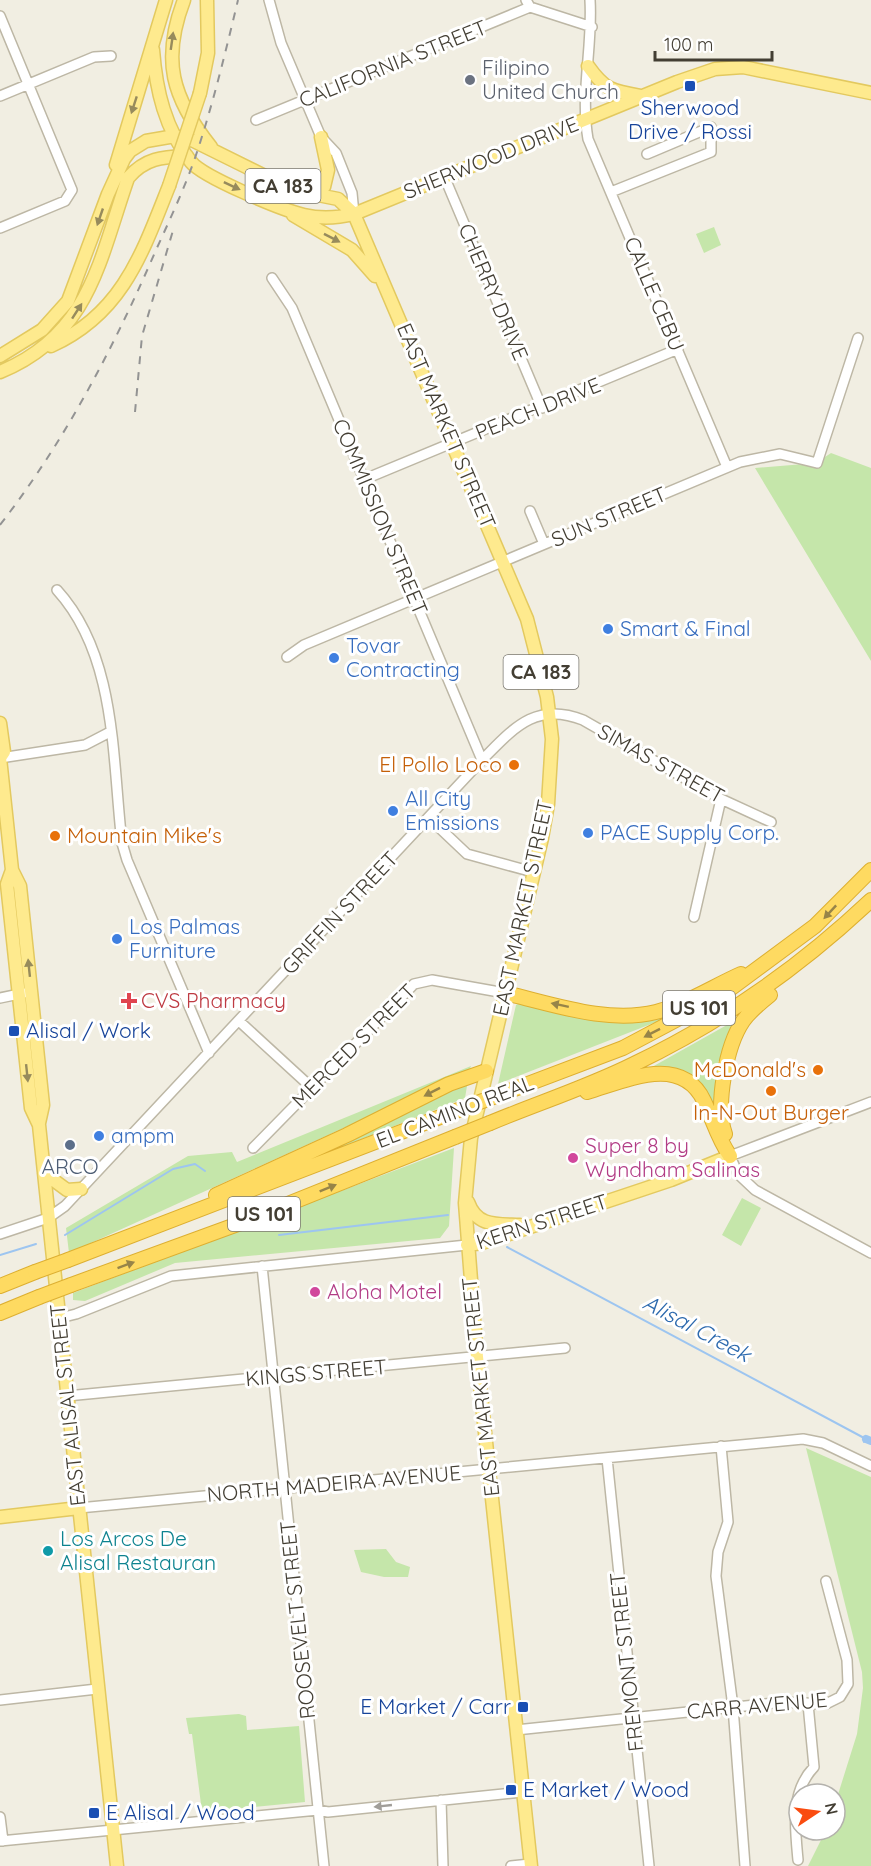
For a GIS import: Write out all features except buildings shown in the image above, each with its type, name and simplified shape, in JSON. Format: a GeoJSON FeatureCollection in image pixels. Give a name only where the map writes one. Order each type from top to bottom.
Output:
{"type":"FeatureCollection","features":[{"type":"Feature","properties":{"kind":"highway","name":"EL CAMINO REAL"},"geometry":{"type":"LineString","coordinates":[[0,1286],[623,1048],[720,997],[815,926],[871,870]]}},
{"type":"Feature","properties":{"kind":"highway","name":"EL CAMINO REAL"},"geometry":{"type":"LineString","coordinates":[[0,1313],[238,1224],[633,1065],[682,1040],[747,1001],[808,956],[871,900]]}},
{"type":"Feature","properties":{"kind":"highway"},"geometry":{"type":"LineString","coordinates":[[730,1156],[721,1120],[720,1103],[736,1035],[748,1014],[793,976],[808,956]]}},
{"type":"Feature","properties":{"kind":"highway"},"geometry":{"type":"LineString","coordinates":[[505,993],[603,1015],[644,1014],[672,1007],[765,963]]}},
{"type":"Feature","properties":{"kind":"highway"},"geometry":{"type":"LineString","coordinates":[[172,1220],[193,1205],[347,1135],[449,1084],[486,1071]]}},
{"type":"Feature","properties":{"kind":"highway"},"geometry":{"type":"LineString","coordinates":[[521,1110],[650,1074],[666,1073],[682,1078],[696,1088],[721,1144],[730,1156]]}},
{"type":"Feature","properties":{"kind":"main road","name":"CA 183"},"geometry":{"type":"LineString","coordinates":[[166,0],[156,27],[153,50],[158,93],[175,136],[192,164],[217,179],[282,208]]}},
{"type":"Feature","properties":{"kind":"main road","name":"CA 183"},"geometry":{"type":"LineString","coordinates":[[184,0],[171,38],[172,72],[184,107],[214,151],[256,174],[293,190],[310,195],[338,198],[354,214]]}},
{"type":"Feature","properties":{"kind":"main road"},"geometry":{"type":"LineString","coordinates":[[0,372],[69,338],[102,314],[125,285],[138,262],[169,186],[200,93],[208,53],[207,0]]}},
{"type":"Feature","properties":{"kind":"main road"},"geometry":{"type":"LineString","coordinates":[[0,356],[42,330],[68,301],[108,194],[153,50]]}},
{"type":"Feature","properties":{"kind":"main road"},"geometry":{"type":"LineString","coordinates":[[588,66],[600,83],[611,91],[642,96]]}},
{"type":"Feature","properties":{"kind":"main road","name":"SHERWOOD DRIVE"},"geometry":{"type":"LineString","coordinates":[[282,208],[322,218],[354,214],[642,96],[701,73],[730,67],[754,69],[871,93]]}},
{"type":"Feature","properties":{"kind":"main road"},"geometry":{"type":"LineString","coordinates":[[108,194],[130,151],[155,138],[175,136],[214,151]]}},
{"type":"Feature","properties":{"kind":"main road"},"geometry":{"type":"LineString","coordinates":[[310,195],[322,189],[327,180],[328,170],[321,137]]}},
{"type":"Feature","properties":{"kind":"main road"},"geometry":{"type":"LineString","coordinates":[[41,351],[68,324],[90,289],[128,178],[150,160],[187,156]]}},
{"type":"Feature","properties":{"kind":"main road"},"geometry":{"type":"LineString","coordinates":[[282,208],[352,250],[369,267],[388,295]]}},
{"type":"Feature","properties":{"kind":"main road","name":"EAST MARKET STREET"},"geometry":{"type":"LineString","coordinates":[[354,214],[504,561],[533,637],[549,715],[552,760],[548,804],[471,1138],[466,1193],[467,1245],[477,1357],[530,1865]]}},
{"type":"Feature","properties":{"kind":"main road","name":"EAST ALISAL STREET"},"geometry":{"type":"LineString","coordinates":[[0,723],[4,752],[0,758],[2,790],[12,870],[20,886],[25,993],[43,1105],[39,1123],[48,1218],[117,1866]]}},
{"type":"Feature","properties":{"kind":"main road","name":"KERN STREET"},"geometry":{"type":"LineString","coordinates":[[467,1245],[482,1243],[530,1225],[672,1180],[730,1156]]}},
{"type":"Feature","properties":{"kind":"main road"},"geometry":{"type":"LineString","coordinates":[[44,1173],[67,1190],[81,1189]]}},
{"type":"Feature","properties":{"kind":"main road"},"geometry":{"type":"LineString","coordinates":[[466,1193],[472,1212],[480,1221],[489,1224],[530,1225]]}},
{"type":"Feature","properties":{"kind":"main road"},"geometry":{"type":"LineString","coordinates":[[0,1517],[79,1508]]}},
{"type":"Feature","properties":{"kind":"street","name":"EAST MARKET STREET"},"geometry":{"type":"LineString","coordinates":[[269,0],[282,43],[321,137],[336,153],[352,193],[354,214]]}},
{"type":"Feature","properties":{"kind":"street","name":"CALLE CEBU"},"geometry":{"type":"LineString","coordinates":[[590,0],[592,27],[585,119],[588,139],[727,467]]}},
{"type":"Feature","properties":{"kind":"street","name":"CALIFORNIA STREET"},"geometry":{"type":"LineString","coordinates":[[256,120],[528,4]]}},
{"type":"Feature","properties":{"kind":"street"},"geometry":{"type":"LineString","coordinates":[[528,4],[592,27]]}},
{"type":"Feature","properties":{"kind":"street"},"geometry":{"type":"LineString","coordinates":[[0,16],[71,184],[71,195],[65,201],[0,228]]}},
{"type":"Feature","properties":{"kind":"street"},"geometry":{"type":"LineString","coordinates":[[0,96],[94,57],[111,56]]}},
{"type":"Feature","properties":{"kind":"street"},"geometry":{"type":"LineString","coordinates":[[611,192],[711,152],[711,127],[648,154]]}},
{"type":"Feature","properties":{"kind":"street","name":"CHERRY DRIVE"},"geometry":{"type":"LineString","coordinates":[[444,176],[542,408]]}},
{"type":"Feature","properties":{"kind":"street","name":"COMMISSION STREET"},"geometry":{"type":"LineString","coordinates":[[272,278],[292,308],[482,760]]}},
{"type":"Feature","properties":{"kind":"street","name":"SUN STREET"},"geometry":{"type":"LineString","coordinates":[[287,657],[304,645],[727,467],[753,458],[780,453],[817,463],[858,338]]}},
{"type":"Feature","properties":{"kind":"street","name":"PEACH DRIVE"},"geometry":{"type":"LineString","coordinates":[[365,479],[542,408],[678,349]]}},
{"type":"Feature","properties":{"kind":"street"},"geometry":{"type":"LineString","coordinates":[[530,511],[544,544]]}},
{"type":"Feature","properties":{"kind":"street"},"geometry":{"type":"LineString","coordinates":[[57,590],[74,609],[101,673],[122,843],[127,860],[209,1053]]}},
{"type":"Feature","properties":{"kind":"street","name":"GRIFFIN STREET"},"geometry":{"type":"LineString","coordinates":[[0,1234],[48,1218],[61,1210],[482,760],[518,724],[532,716],[549,715]]}},
{"type":"Feature","properties":{"kind":"street","name":"SIMAS STREET"},"geometry":{"type":"LineString","coordinates":[[549,715],[570,715],[583,720],[721,799],[771,822]]}},
{"type":"Feature","properties":{"kind":"street"},"geometry":{"type":"LineString","coordinates":[[0,758],[85,745],[110,732]]}},
{"type":"Feature","properties":{"kind":"street"},"geometry":{"type":"LineString","coordinates":[[694,917],[721,799]]}},
{"type":"Feature","properties":{"kind":"street"},"geometry":{"type":"LineString","coordinates":[[429,818],[467,854],[533,872]]}},
{"type":"Feature","properties":{"kind":"street","name":"MERCED STREET"},"geometry":{"type":"LineString","coordinates":[[253,1148],[414,984],[432,980],[505,993]]}},
{"type":"Feature","properties":{"kind":"street"},"geometry":{"type":"LineString","coordinates":[[0,998],[25,993]]}},
{"type":"Feature","properties":{"kind":"street"},"geometry":{"type":"LineString","coordinates":[[239,1021],[312,1088]]}},
{"type":"Feature","properties":{"kind":"street","name":"KERN STREET"},"geometry":{"type":"LineString","coordinates":[[730,1156],[871,1102]]}},
{"type":"Feature","properties":{"kind":"street"},"geometry":{"type":"LineString","coordinates":[[730,1156],[738,1174],[755,1190],[871,1253]]}},
{"type":"Feature","properties":{"kind":"street","name":"KERN STREET"},"geometry":{"type":"LineString","coordinates":[[60,1318],[76,1314],[171,1276],[467,1245]]}},
{"type":"Feature","properties":{"kind":"street","name":"ROOSEVELT STREET"},"geometry":{"type":"LineString","coordinates":[[262,1266],[324,1866]]}},
{"type":"Feature","properties":{"kind":"street","name":"KINGS STREET"},"geometry":{"type":"LineString","coordinates":[[67,1396],[565,1348]]}},
{"type":"Feature","properties":{"kind":"street","name":"NORTH MADEIRA AVENUE"},"geometry":{"type":"LineString","coordinates":[[79,1508],[812,1439],[871,1466]]}},
{"type":"Feature","properties":{"kind":"street"},"geometry":{"type":"LineString","coordinates":[[721,1446],[728,1522],[718,1552],[716,1576],[733,1707],[745,1866]]}},
{"type":"Feature","properties":{"kind":"street","name":"FREMONT STREET"},"geometry":{"type":"LineString","coordinates":[[607,1458],[649,1866]]}},
{"type":"Feature","properties":{"kind":"street","name":"CARR AVENUE"},"geometry":{"type":"LineString","coordinates":[[516,1730],[784,1702],[821,1704],[836,1700],[848,1684],[847,1660],[826,1581]]}},
{"type":"Feature","properties":{"kind":"street"},"geometry":{"type":"LineString","coordinates":[[0,1700],[97,1689]]}},
{"type":"Feature","properties":{"kind":"street"},"geometry":{"type":"LineString","coordinates":[[798,1860],[794,1819],[805,1776],[814,1767],[808,1704]]}},
{"type":"Feature","properties":{"kind":"street"},"geometry":{"type":"LineString","coordinates":[[0,1817],[1,1841],[522,1792]]}},
{"type":"Feature","properties":{"kind":"street"},"geometry":{"type":"LineString","coordinates":[[441,1800],[443,1866]]}},
{"type":"Feature","properties":{"kind":"street"},"geometry":{"type":"LineString","coordinates":[[512,1866],[530,1865]]}},
{"type":"Feature","properties":{"kind":"green space"},"geometry":{"type":"Polygon","coordinates":[[[714,227],[721,245],[704,253],[696,234],[714,227]]]}},
{"type":"Feature","properties":{"kind":"green space"},"geometry":{"type":"Polygon","coordinates":[[[831,453],[871,468],[871,661],[755,468],[816,463],[831,453]]]}},
{"type":"Feature","properties":{"kind":"green space"},"geometry":{"type":"Polygon","coordinates":[[[520,1003],[588,1018],[672,1010],[674,1015],[498,1084],[516,1005],[520,1003]]]}},
{"type":"Feature","properties":{"kind":"green space"},"geometry":{"type":"Polygon","coordinates":[[[734,1021],[737,1023],[727,1050],[718,1062],[719,1089],[715,1106],[712,1107],[702,1089],[689,1077],[652,1067],[734,1021]]]}},
{"type":"Feature","properties":{"kind":"green space"},"geometry":{"type":"Polygon","coordinates":[[[471,1066],[469,1071],[69,1253],[66,1228],[188,1156],[232,1152],[237,1162],[471,1066]]]}},
{"type":"Feature","properties":{"kind":"green space"},"geometry":{"type":"Polygon","coordinates":[[[460,1086],[467,1086],[465,1098],[314,1158],[312,1154],[460,1086]]]}},
{"type":"Feature","properties":{"kind":"green space"},"geometry":{"type":"Polygon","coordinates":[[[454,1148],[449,1226],[440,1238],[175,1263],[85,1301],[73,1300],[73,1293],[454,1148]]]}},
{"type":"Feature","properties":{"kind":"green space"},"geometry":{"type":"Polygon","coordinates":[[[742,1198],[761,1208],[741,1246],[722,1235],[742,1198]]]}},
{"type":"Feature","properties":{"kind":"green space"},"geometry":{"type":"Polygon","coordinates":[[[806,1448],[871,1477],[871,1866],[808,1866],[820,1842],[847,1842],[847,1782],[842,1782],[857,1734],[863,1688],[862,1672],[806,1448]]]}},
{"type":"Feature","properties":{"kind":"green space"},"geometry":{"type":"Polygon","coordinates":[[[386,1549],[396,1562],[410,1567],[408,1577],[384,1577],[361,1572],[354,1550],[386,1549]]]}},
{"type":"Feature","properties":{"kind":"green space"},"geometry":{"type":"Polygon","coordinates":[[[239,1714],[246,1716],[247,1730],[299,1726],[305,1802],[202,1812],[192,1734],[189,1734],[186,1718],[239,1714]]]}},
{"type":"Feature","properties":{"kind":"waterway","name":"Alisal Creek"},"geometry":{"type":"LineString","coordinates":[[65,1235],[173,1169],[195,1164],[205,1171]]}},
{"type":"Feature","properties":{"kind":"waterway","name":"Alisal Creek"},"geometry":{"type":"LineString","coordinates":[[279,1235],[448,1215]]}},
{"type":"Feature","properties":{"kind":"waterway","name":"Alisal Creek"},"geometry":{"type":"LineString","coordinates":[[0,1255],[36,1244]]}},
{"type":"Feature","properties":{"kind":"waterway","name":"Alisal Creek"},"geometry":{"type":"LineString","coordinates":[[507,1247],[866,1439],[864,1442]]}},
{"type":"Feature","properties":{"kind":"waterway","name":"Alisal Creek"},"geometry":{"type":"LineString","coordinates":[[866,1439],[871,1441]]}},
{"type":"Feature","properties":{"kind":"railway"},"geometry":{"type":"LineString","coordinates":[[0,525],[67,427],[140,286],[194,162],[215,94],[238,0]]}},
{"type":"Feature","properties":{"kind":"railway"},"geometry":{"type":"LineString","coordinates":[[135,412],[142,336],[174,227]]}},
{"type":"Feature","properties":{"kind":"place","name":"Filipino United Church"},"geometry":{"type":"Point","coordinates":[470,80]}},
{"type":"Feature","properties":{"kind":"place","name":"Sherwood Drive / Rossi"},"geometry":{"type":"Point","coordinates":[690,86]}},
{"type":"Feature","properties":{"kind":"place","name":"Smart & Final"},"geometry":{"type":"Point","coordinates":[608,629]}},
{"type":"Feature","properties":{"kind":"place","name":"Tovar Contracting"},"geometry":{"type":"Point","coordinates":[334,658]}},
{"type":"Feature","properties":{"kind":"place","name":"El Pollo Loco"},"geometry":{"type":"Point","coordinates":[514,765]}},
{"type":"Feature","properties":{"kind":"place","name":"All City Emissions"},"geometry":{"type":"Point","coordinates":[393,811]}},
{"type":"Feature","properties":{"kind":"place","name":"PACE Supply Corp."},"geometry":{"type":"Point","coordinates":[588,833]}},
{"type":"Feature","properties":{"kind":"place","name":"Mountain Mike's"},"geometry":{"type":"Point","coordinates":[55,836]}},
{"type":"Feature","properties":{"kind":"place","name":"Los Palmas Furniture"},"geometry":{"type":"Point","coordinates":[117,939]}},
{"type":"Feature","properties":{"kind":"place","name":"CVS Pharmacy"},"geometry":{"type":"Point","coordinates":[129,1001]}},
{"type":"Feature","properties":{"kind":"place","name":"Alisal / Work"},"geometry":{"type":"Point","coordinates":[14,1031]}},
{"type":"Feature","properties":{"kind":"place","name":"McDonald's"},"geometry":{"type":"Point","coordinates":[818,1070]}},
{"type":"Feature","properties":{"kind":"place","name":"In-N-Out Burger"},"geometry":{"type":"Point","coordinates":[771,1091]}},
{"type":"Feature","properties":{"kind":"place","name":"ampm"},"geometry":{"type":"Point","coordinates":[99,1136]}},
{"type":"Feature","properties":{"kind":"place","name":"ARCO"},"geometry":{"type":"Point","coordinates":[70,1145]}},
{"type":"Feature","properties":{"kind":"place","name":"Super 8 by Wyndham Salinas"},"geometry":{"type":"Point","coordinates":[573,1158]}},
{"type":"Feature","properties":{"kind":"place","name":"Aloha Motel"},"geometry":{"type":"Point","coordinates":[315,1292]}},
{"type":"Feature","properties":{"kind":"place","name":"Los Arcos De Alisal Restauran"},"geometry":{"type":"Point","coordinates":[48,1551]}},
{"type":"Feature","properties":{"kind":"place","name":"E Market / Carr"},"geometry":{"type":"Point","coordinates":[523,1707]}},
{"type":"Feature","properties":{"kind":"place","name":"E Market / Wood"},"geometry":{"type":"Point","coordinates":[511,1790]}},
{"type":"Feature","properties":{"kind":"place","name":"E Alisal / Wood"},"geometry":{"type":"Point","coordinates":[94,1813]}}]}
